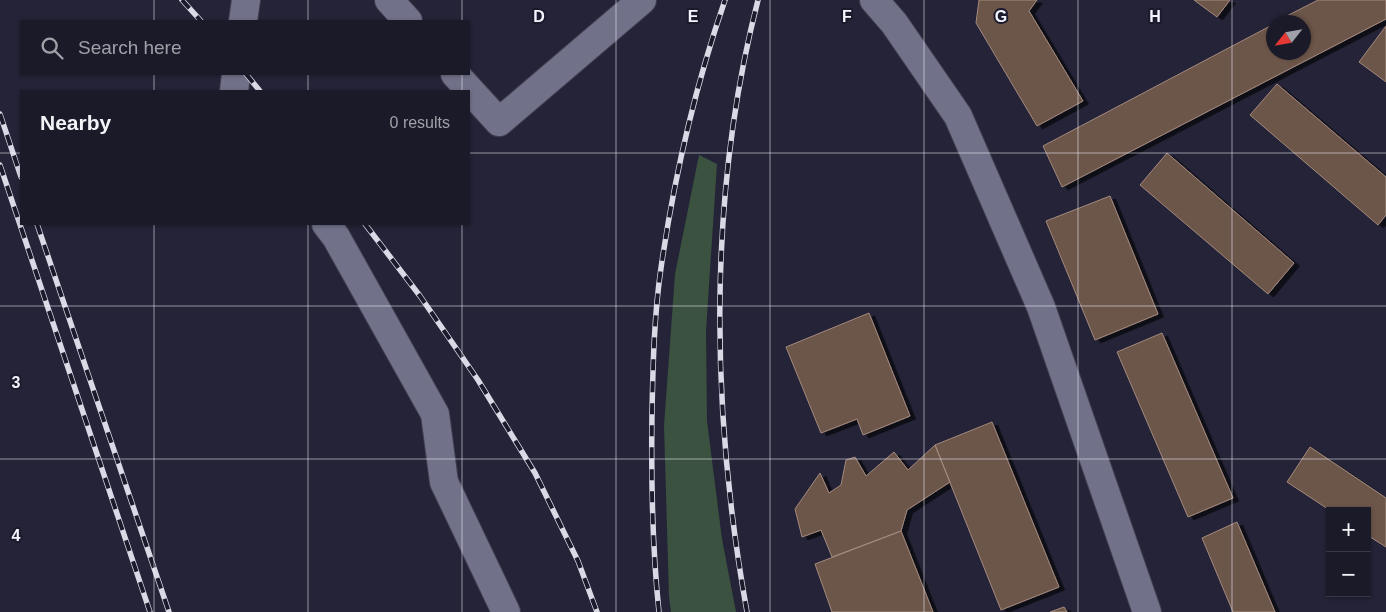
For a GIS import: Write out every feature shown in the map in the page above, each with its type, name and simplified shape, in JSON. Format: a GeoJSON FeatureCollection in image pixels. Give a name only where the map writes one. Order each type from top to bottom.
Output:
{"type":"FeatureCollection","features":[{"type":"Feature","properties":{"kind":"street"},"geometry":{"type":"LineString","coordinates":[[243,20],[246,0]]}},
{"type":"Feature","properties":{"kind":"street"},"geometry":{"type":"LineString","coordinates":[[388,0],[407,20]]}},
{"type":"Feature","properties":{"kind":"street"},"geometry":{"type":"LineString","coordinates":[[457,75],[500,122],[642,0]]}},
{"type":"Feature","properties":{"kind":"street"},"geometry":{"type":"LineString","coordinates":[[874,0],[894,23],[958,116],[1041,306],[1146,612]]}},
{"type":"Feature","properties":{"kind":"street"},"geometry":{"type":"LineString","coordinates":[[234,90],[236,75]]}},
{"type":"Feature","properties":{"kind":"street"},"geometry":{"type":"LineString","coordinates":[[327,225],[336,237],[435,414],[444,482],[506,612]]}},
{"type":"Feature","properties":{"kind":"green space"},"geometry":{"type":"Polygon","coordinates":[[[699,155],[717,164],[706,331],[707,421],[722,539],[736,612],[671,612],[669,596],[664,426],[675,274],[699,155]]]}},
{"type":"Feature","properties":{"kind":"building"},"geometry":{"type":"Polygon","coordinates":[[[979,0],[1037,0],[1029,11],[1083,101],[1037,126],[976,23],[979,0]]]}},
{"type":"Feature","properties":{"kind":"building"},"geometry":{"type":"Polygon","coordinates":[[[1194,0],[1230,0],[1217,17],[1194,0]]]}},
{"type":"Feature","properties":{"kind":"building"},"geometry":{"type":"Polygon","coordinates":[[[1318,0],[1386,0],[1386,19],[1311,58],[1311,15],[1289,15],[1318,0]]]}},
{"type":"Feature","properties":{"kind":"building"},"geometry":{"type":"Polygon","coordinates":[[[1386,26],[1386,82],[1359,62],[1386,26]]]}},
{"type":"Feature","properties":{"kind":"building"},"geometry":{"type":"Polygon","coordinates":[[[1266,28],[1266,60],[1307,60],[1062,187],[1043,146],[1266,28]]]}},
{"type":"Feature","properties":{"kind":"building"},"geometry":{"type":"Polygon","coordinates":[[[1277,84],[1386,177],[1386,215],[1378,225],[1250,115],[1277,84]]]}},
{"type":"Feature","properties":{"kind":"building"},"geometry":{"type":"Polygon","coordinates":[[[1167,153],[1294,263],[1268,294],[1140,185],[1167,153]]]}},
{"type":"Feature","properties":{"kind":"building"},"geometry":{"type":"Polygon","coordinates":[[[1110,196],[1158,314],[1095,340],[1046,221],[1110,196]]]}},
{"type":"Feature","properties":{"kind":"building"},"geometry":{"type":"Polygon","coordinates":[[[869,313],[910,416],[863,435],[857,419],[821,433],[786,347],[869,313]]]}},
{"type":"Feature","properties":{"kind":"building"},"geometry":{"type":"Polygon","coordinates":[[[1162,333],[1233,498],[1188,517],[1117,352],[1162,333]]]}},
{"type":"Feature","properties":{"kind":"building"},"geometry":{"type":"Polygon","coordinates":[[[992,422],[1059,587],[1001,610],[935,445],[992,422]]]}},
{"type":"Feature","properties":{"kind":"building"},"geometry":{"type":"Polygon","coordinates":[[[935,445],[950,482],[907,510],[901,531],[832,557],[821,530],[802,537],[795,509],[820,473],[829,493],[841,485],[846,460],[855,457],[866,476],[894,452],[908,470],[935,445]]]}},
{"type":"Feature","properties":{"kind":"building"},"geometry":{"type":"Polygon","coordinates":[[[1310,447],[1386,498],[1386,547],[1371,538],[1371,507],[1326,508],[1287,482],[1310,447]]]}},
{"type":"Feature","properties":{"kind":"building"},"geometry":{"type":"Polygon","coordinates":[[[1237,522],[1275,612],[1233,612],[1202,538],[1237,522]]]}},
{"type":"Feature","properties":{"kind":"building"},"geometry":{"type":"Polygon","coordinates":[[[901,531],[933,612],[832,612],[815,564],[901,531]]]}},
{"type":"Feature","properties":{"kind":"building"},"geometry":{"type":"Polygon","coordinates":[[[1064,607],[1067,612],[1050,612],[1064,607]]]}},
{"type":"Feature","properties":{"kind":"railway"},"geometry":{"type":"LineString","coordinates":[[182,0],[200,20]]}},
{"type":"Feature","properties":{"kind":"railway"},"geometry":{"type":"LineString","coordinates":[[659,612],[653,537],[652,412],[655,322],[666,234],[679,167],[704,66],[725,0]]}},
{"type":"Feature","properties":{"kind":"railway"},"geometry":{"type":"LineString","coordinates":[[747,612],[726,460],[721,383],[720,305],[723,228],[730,151],[741,75],[758,0]]}},
{"type":"Feature","properties":{"kind":"railway"},"geometry":{"type":"LineString","coordinates":[[247,75],[259,90]]}},
{"type":"Feature","properties":{"kind":"railway"},"geometry":{"type":"LineString","coordinates":[[0,114],[20,174]]}},
{"type":"Feature","properties":{"kind":"railway"},"geometry":{"type":"LineString","coordinates":[[0,165],[20,225]]}},
{"type":"Feature","properties":{"kind":"railway"},"geometry":{"type":"LineString","coordinates":[[20,225],[150,612]]}},
{"type":"Feature","properties":{"kind":"railway"},"geometry":{"type":"LineString","coordinates":[[37,225],[169,612]]}},
{"type":"Feature","properties":{"kind":"railway"},"geometry":{"type":"LineString","coordinates":[[366,225],[420,296],[478,380],[535,473],[578,561],[597,612]]}}]}
